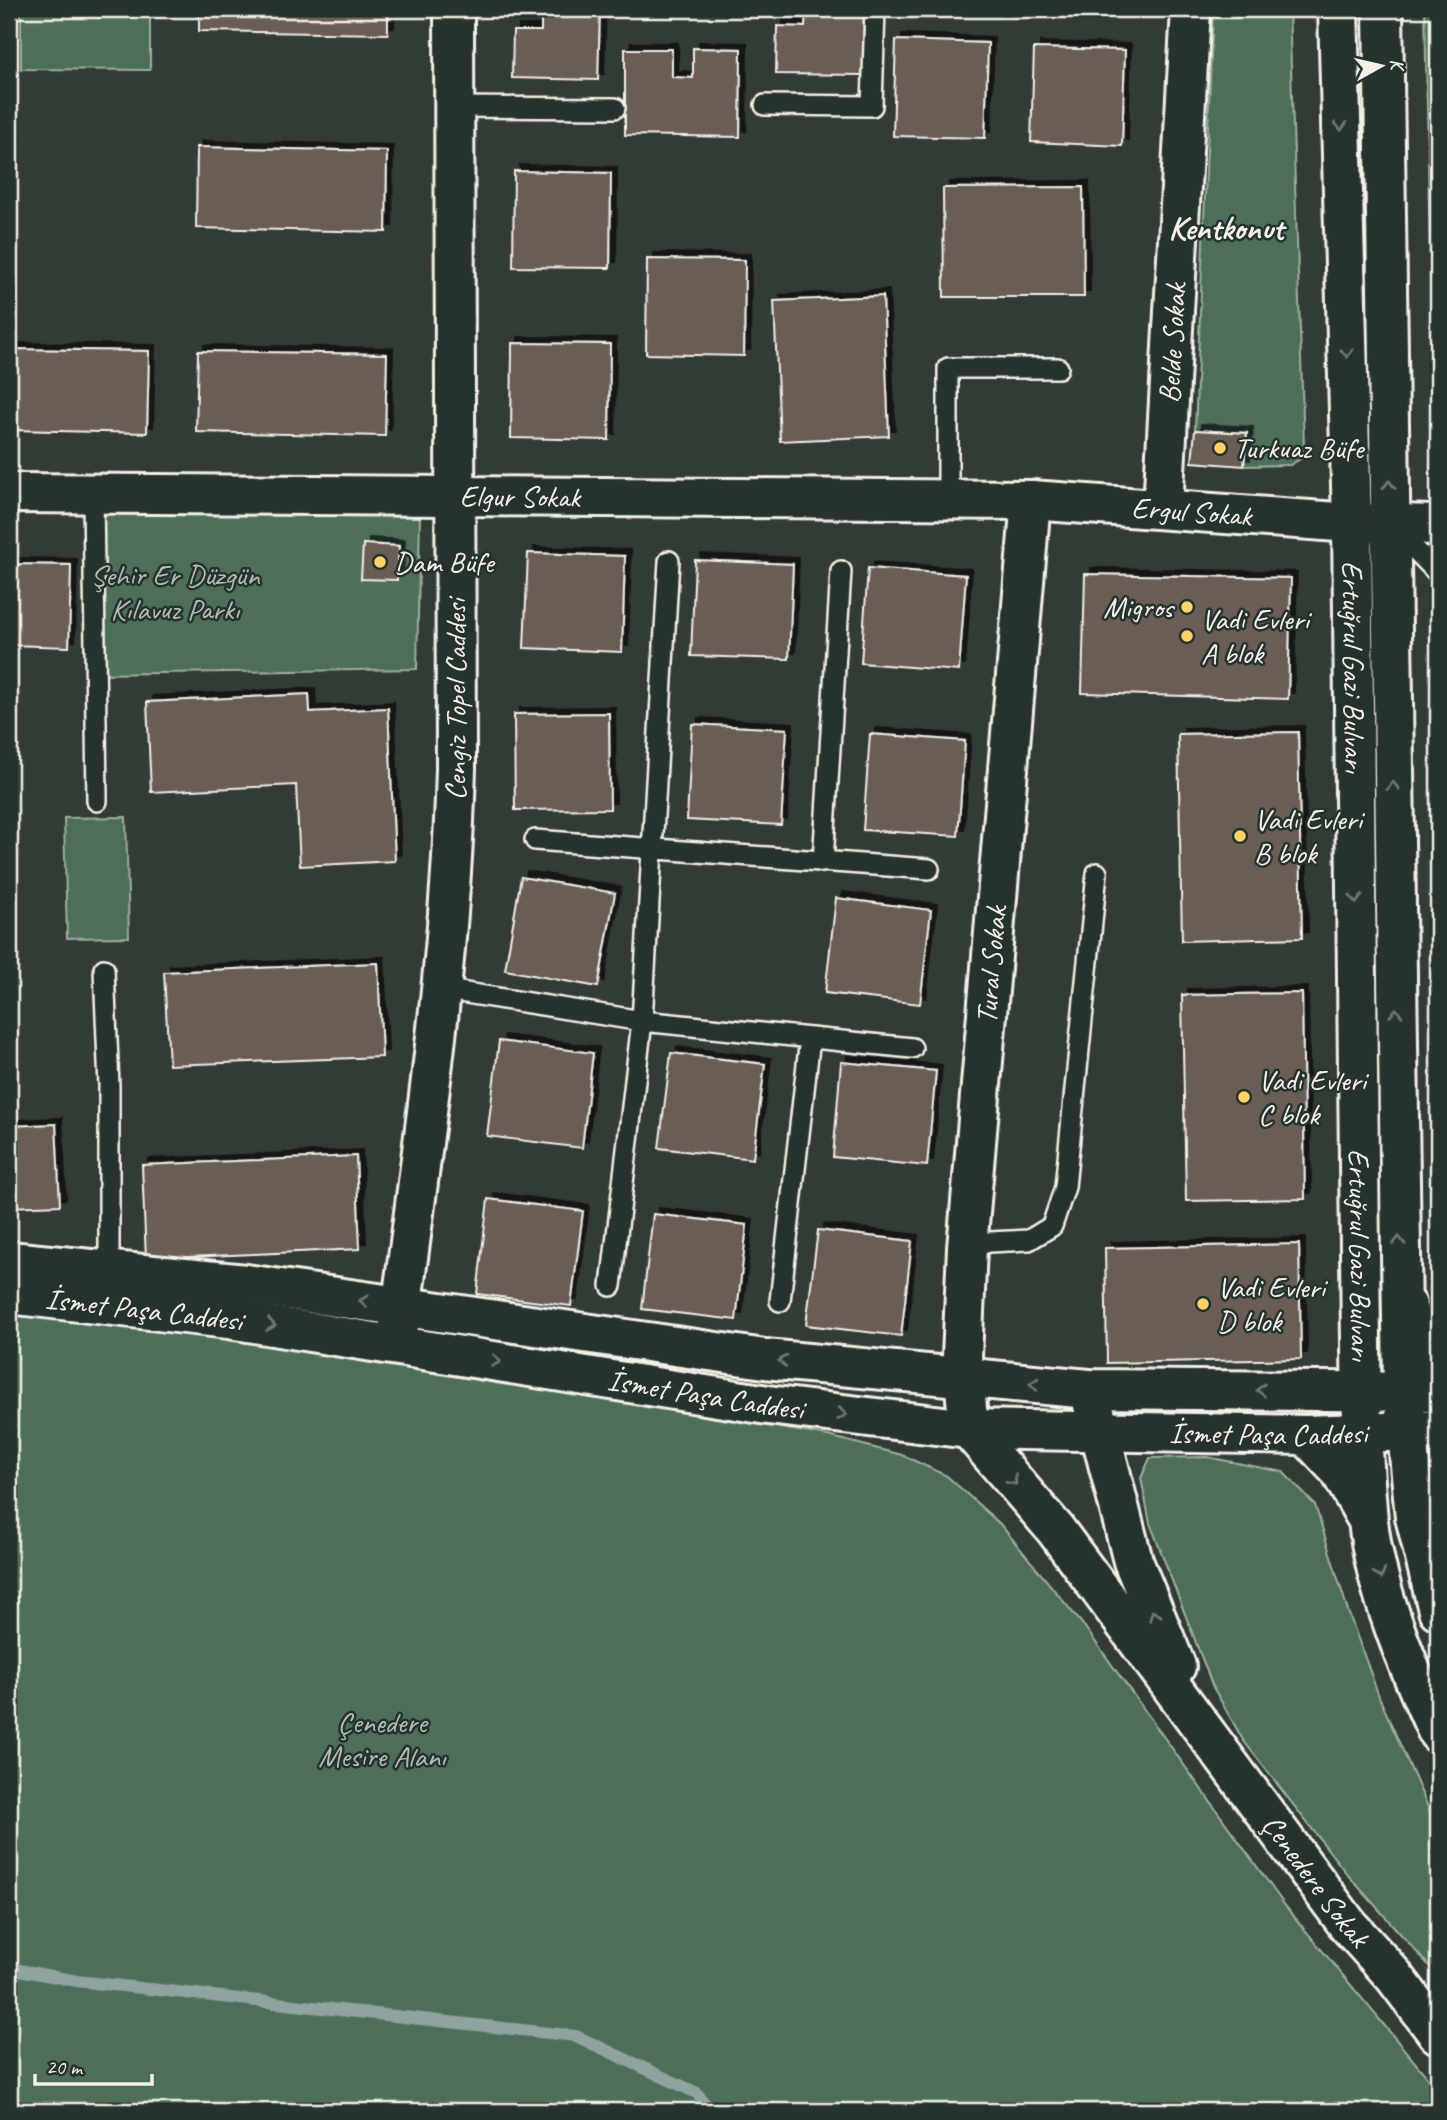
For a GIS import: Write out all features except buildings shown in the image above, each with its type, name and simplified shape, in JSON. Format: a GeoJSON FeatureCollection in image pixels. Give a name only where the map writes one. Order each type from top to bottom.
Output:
{"type":"FeatureCollection","features":[{"type":"Feature","properties":{"kind":"main road","name":"Cengiz Topel Caddesi"},"geometry":{"type":"LineString","coordinates":[[396,1345],[441,989],[454,863],[454,9]]}},
{"type":"Feature","properties":{"kind":"main road","name":"Belde Sokak"},"geometry":{"type":"LineString","coordinates":[[1163,508],[1191,9]]}},
{"type":"Feature","properties":{"kind":"main road","name":"Ertuğrul Gazi Bulvarı"},"geometry":{"type":"LineString","coordinates":[[1338,9],[1352,523],[1362,1434],[1368,1522],[1399,1637],[1438,1733]]}},
{"type":"Feature","properties":{"kind":"main road","name":"Ertuğrul Gazi Bulvarı"},"geometry":{"type":"LineString","coordinates":[[1383,9],[1400,1289],[1421,1391],[1422,1431],[1415,1517],[1438,1609]]}},
{"type":"Feature","properties":{"kind":"main road","name":"Elgur Sokak"},"geometry":{"type":"LineString","coordinates":[[9,493],[1031,500]]}},
{"type":"Feature","properties":{"kind":"main road","name":"Ergul Sokak"},"geometry":{"type":"LineString","coordinates":[[1031,500],[1352,523],[1438,524]]}},
{"type":"Feature","properties":{"kind":"main road","name":"Tural Sokak"},"geometry":{"type":"LineString","coordinates":[[969,1429],[962,1357],[968,1248],[1031,500]]}},
{"type":"Feature","properties":{"kind":"main road","name":"İsmet Paşa Caddesi"},"geometry":{"type":"LineString","coordinates":[[9,1261],[229,1318],[768,1405],[969,1429],[1306,1435],[1422,1431]]}},
{"type":"Feature","properties":{"kind":"main road","name":"İsmet Paşa Caddesi"},"geometry":{"type":"LineString","coordinates":[[9,1294],[246,1284],[765,1359],[1089,1389],[1421,1391]]}},
{"type":"Feature","properties":{"kind":"main road"},"geometry":{"type":"LineString","coordinates":[[1312,1390],[1335,1368],[1348,1339],[1360,1287]]}},
{"type":"Feature","properties":{"kind":"main road"},"geometry":{"type":"LineString","coordinates":[[1400,1289],[1423,1347],[1438,1365]]}},
{"type":"Feature","properties":{"kind":"main road","name":"Çenedere Sokak"},"geometry":{"type":"LineString","coordinates":[[1089,1389],[1102,1431],[1133,1561],[1199,1723]]}},
{"type":"Feature","properties":{"kind":"main road","name":"Çenedere Sokak"},"geometry":{"type":"LineString","coordinates":[[969,1429],[1055,1529],[1348,1925],[1394,1976],[1438,2034]]}},
{"type":"Feature","properties":{"kind":"main road"},"geometry":{"type":"LineString","coordinates":[[1306,1435],[1340,1471],[1368,1522]]}},
{"type":"Feature","properties":{"kind":"main road"},"geometry":{"type":"LineString","coordinates":[[1415,1517],[1438,1466]]}},
{"type":"Feature","properties":{"kind":"lane"},"geometry":{"type":"LineString","coordinates":[[765,105],[872,106],[875,9]]}},
{"type":"Feature","properties":{"kind":"lane"},"geometry":{"type":"LineString","coordinates":[[454,107],[615,108]]}},
{"type":"Feature","properties":{"kind":"lane"},"geometry":{"type":"LineString","coordinates":[[948,500],[948,368],[1058,368]]}},
{"type":"Feature","properties":{"kind":"lane"},"geometry":{"type":"LineString","coordinates":[[93,494],[97,801]]}},
{"type":"Feature","properties":{"kind":"lane"},"geometry":{"type":"LineString","coordinates":[[1390,524],[1438,573]]}},
{"type":"Feature","properties":{"kind":"lane"},"geometry":{"type":"LineString","coordinates":[[611,1286],[642,1021],[669,561]]}},
{"type":"Feature","properties":{"kind":"lane"},"geometry":{"type":"LineString","coordinates":[[823,862],[841,571]]}},
{"type":"Feature","properties":{"kind":"lane"},"geometry":{"type":"LineString","coordinates":[[535,840],[929,869]]}},
{"type":"Feature","properties":{"kind":"lane"},"geometry":{"type":"LineString","coordinates":[[968,1248],[989,1242],[1029,1240],[1052,1226],[1065,1187],[1097,873]]}},
{"type":"Feature","properties":{"kind":"lane"},"geometry":{"type":"LineString","coordinates":[[104,969],[109,1086],[109,1288]]}},
{"type":"Feature","properties":{"kind":"lane"},"geometry":{"type":"LineString","coordinates":[[441,989],[642,1021],[912,1048]]}},
{"type":"Feature","properties":{"kind":"lane"},"geometry":{"type":"LineString","coordinates":[[780,1301],[810,1038]]}},
{"type":"Feature","properties":{"kind":"green space"},"geometry":{"type":"Polygon","coordinates":[[[21,9],[150,9],[150,70],[21,69],[21,9]]]}},
{"type":"Feature","properties":{"kind":"green space"},"geometry":{"type":"Polygon","coordinates":[[[1213,9],[1289,9],[1304,446],[1300,459],[1290,465],[1244,466],[1246,434],[1195,430],[1213,9]]]}},
{"type":"Feature","properties":{"kind":"green space"},"geometry":{"type":"Polygon","coordinates":[[[1425,9],[1438,9],[1438,455],[1434,451],[1425,9]]]}},
{"type":"Feature","properties":{"kind":"green space","name":"Şehir Er Düzgün Kılavuz Parkı"},"geometry":{"type":"Polygon","coordinates":[[[94,512],[420,514],[417,669],[96,674],[94,512]]]}},
{"type":"Feature","properties":{"kind":"green space"},"geometry":{"type":"Polygon","coordinates":[[[126,817],[129,937],[67,938],[64,818],[126,817]]]}},
{"type":"Feature","properties":{"kind":"green space","name":"Çenedere Mesire Alanı"},"geometry":{"type":"Polygon","coordinates":[[[9,1315],[225,1335],[828,1436],[902,1455],[947,1476],[1000,1524],[1084,1626],[1286,1907],[1438,2090],[1438,2111],[9,2111],[9,1315]]]}},
{"type":"Feature","properties":{"kind":"green space"},"geometry":{"type":"Polygon","coordinates":[[[1207,1457],[1283,1472],[1315,1505],[1349,1614],[1380,1699],[1438,1830],[1438,1976],[1347,1874],[1243,1740],[1213,1687],[1150,1523],[1141,1478],[1150,1458],[1207,1457]]]}},
{"type":"Feature","properties":{"kind":"waterway"},"geometry":{"type":"LineString","coordinates":[[9,1968],[77,1981],[576,2036],[697,2093],[710,2111]]}},
{"type":"Feature","properties":{"kind":"place","name":"Turkuaz Büfe"},"geometry":{"type":"Point","coordinates":[1220,448]}},
{"type":"Feature","properties":{"kind":"place","name":"Dam Büfe"},"geometry":{"type":"Point","coordinates":[380,562]}},
{"type":"Feature","properties":{"kind":"place","name":"Migros"},"geometry":{"type":"Point","coordinates":[1187,607]}},
{"type":"Feature","properties":{"kind":"place","name":"Vadi Evleri A blok"},"geometry":{"type":"Point","coordinates":[1187,636]}},
{"type":"Feature","properties":{"kind":"place","name":"Vadi Evleri B blok"},"geometry":{"type":"Point","coordinates":[1240,836]}},
{"type":"Feature","properties":{"kind":"place","name":"Vadi Evleri C blok"},"geometry":{"type":"Point","coordinates":[1244,1097]}},
{"type":"Feature","properties":{"kind":"place","name":"Vadi Evleri D blok"},"geometry":{"type":"Point","coordinates":[1203,1304]}},
{"type":"Feature","properties":{"kind":"district","name":"Kentkonut"},"geometry":{"type":"Point","coordinates":[1226,227]}}]}
